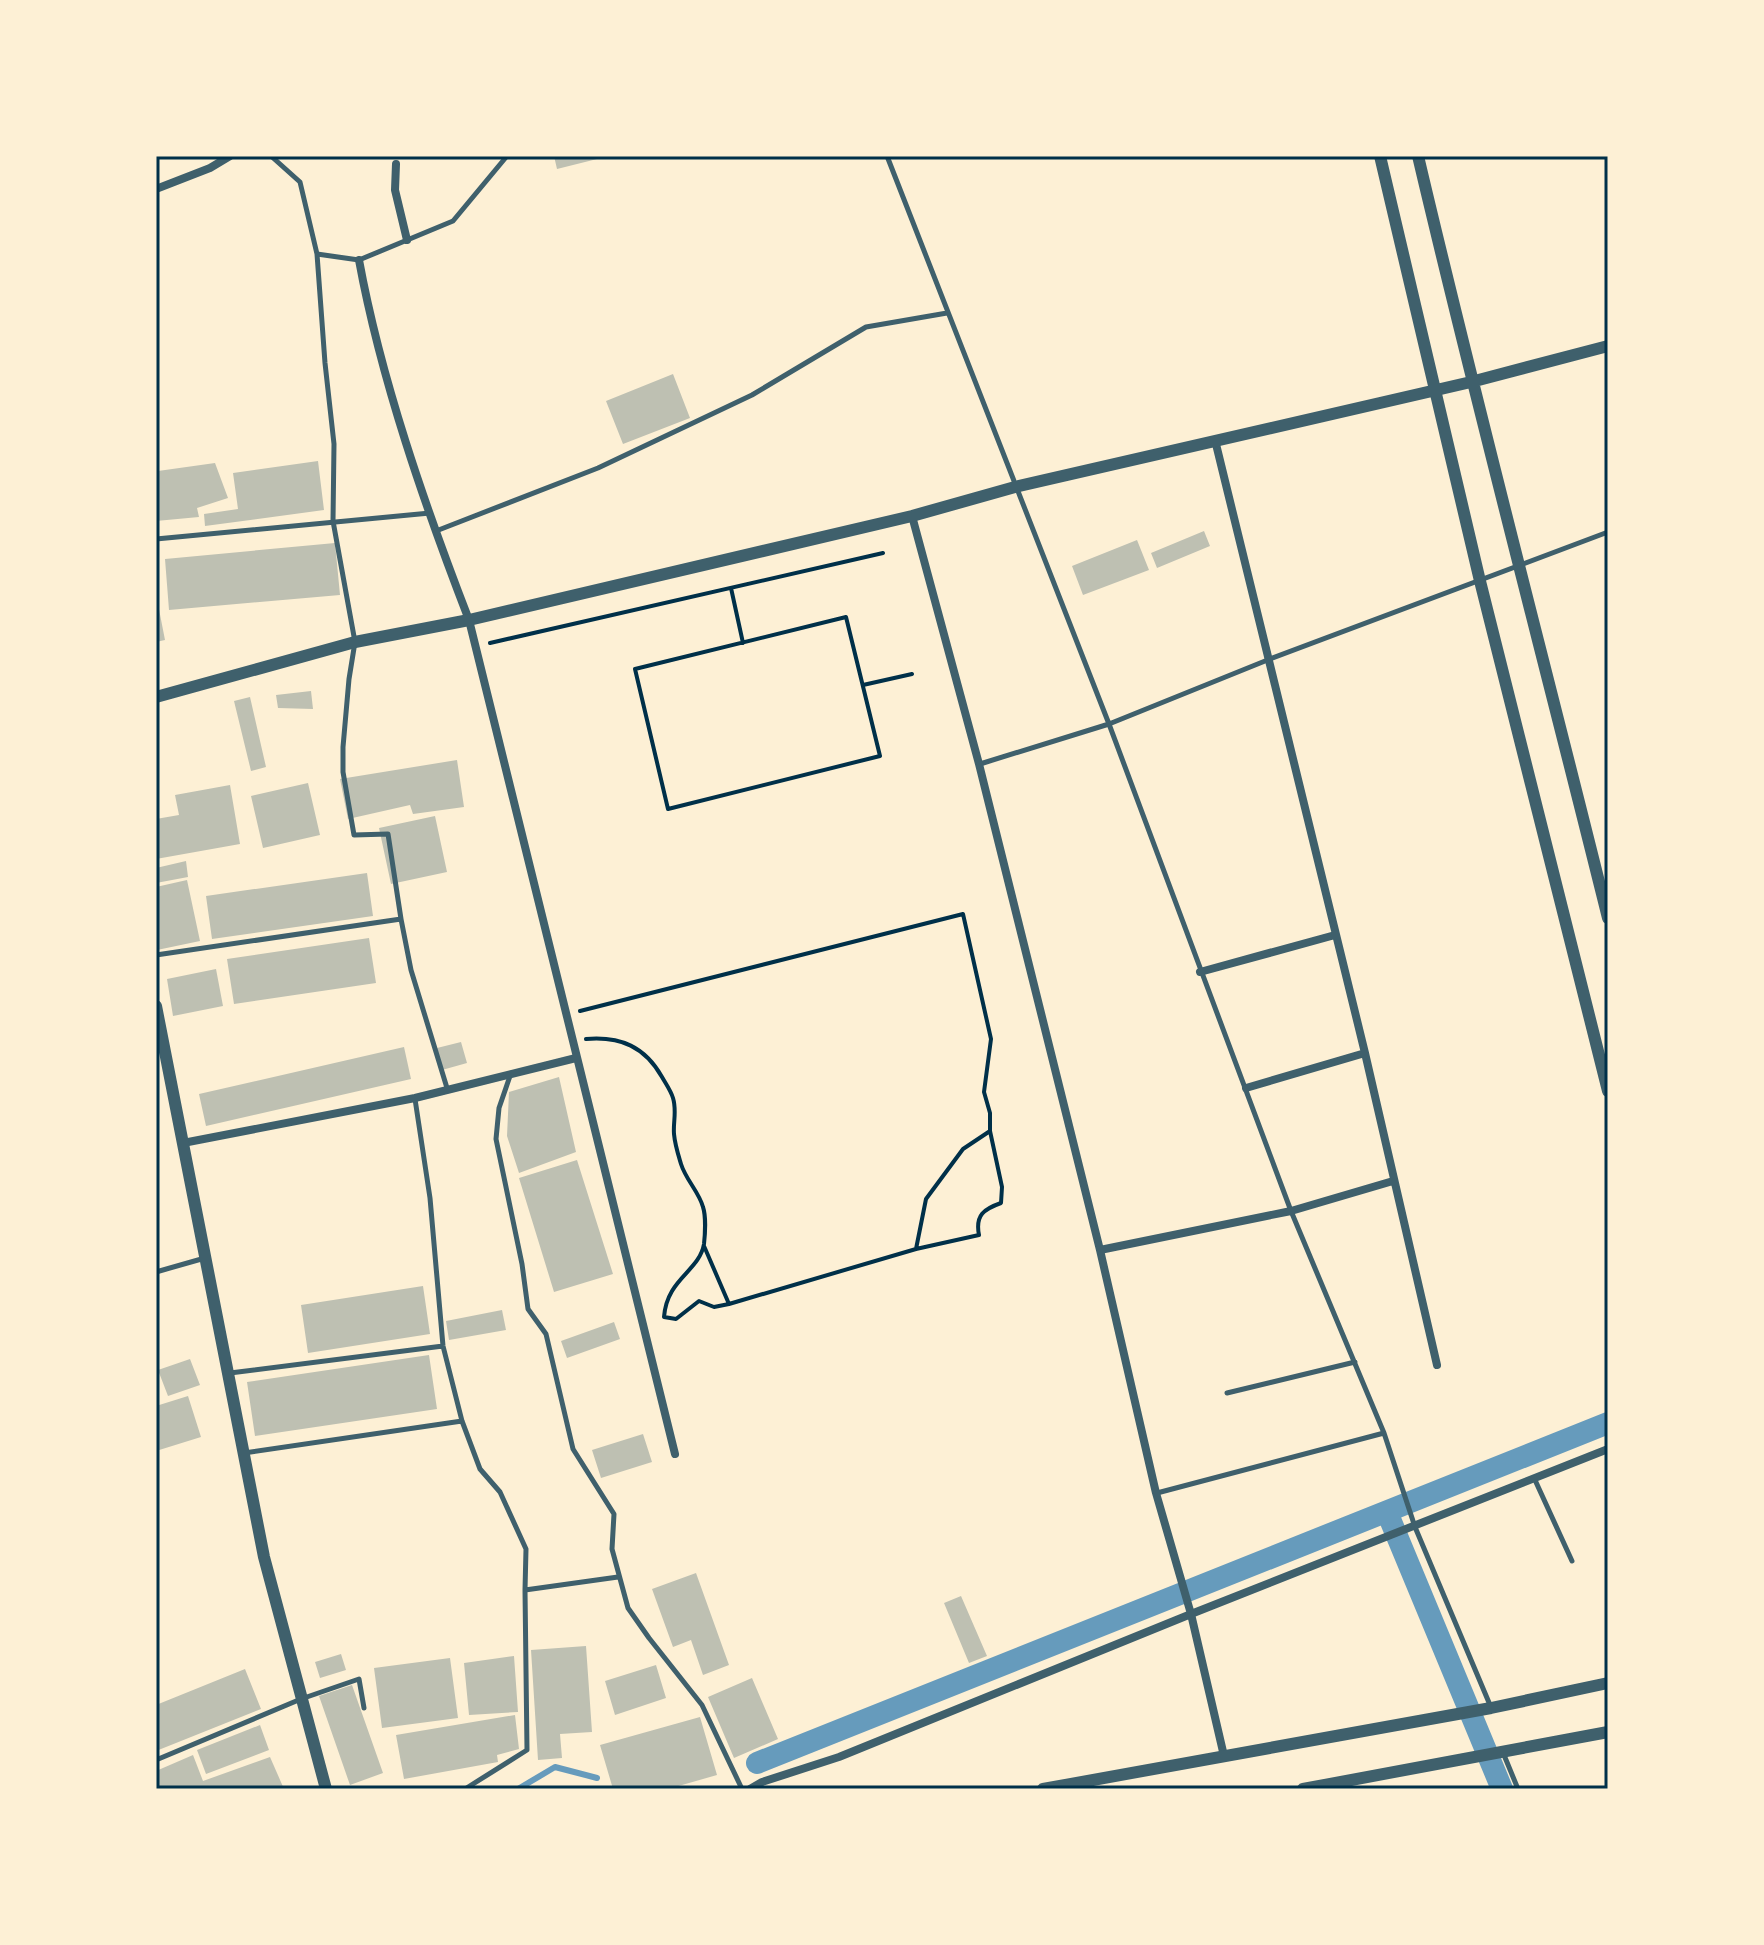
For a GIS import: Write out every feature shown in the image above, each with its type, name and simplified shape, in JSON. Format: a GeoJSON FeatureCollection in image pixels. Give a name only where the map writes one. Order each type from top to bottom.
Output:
{"type":"FeatureCollection","features":[{"type":"Feature","properties":{"kind":"street"},"geometry":{"type":"LineString","coordinates":[[156,189],[210,168],[230,156]]}},
{"type":"Feature","properties":{"kind":"street"},"geometry":{"type":"LineString","coordinates":[[1380,156],[1480,581],[1608,1091]]}},
{"type":"Feature","properties":{"kind":"street"},"geometry":{"type":"LineString","coordinates":[[1418,156],[1471,382],[1521,565],[1608,918]]}},
{"type":"Feature","properties":{"kind":"street"},"geometry":{"type":"LineString","coordinates":[[396,164],[395,190],[407,240]]}},
{"type":"Feature","properties":{"kind":"street"},"geometry":{"type":"LineString","coordinates":[[359,260],[371,325],[435,532],[469,620],[675,1454]]}},
{"type":"Feature","properties":{"kind":"street"},"geometry":{"type":"LineString","coordinates":[[156,697],[355,642],[469,620],[912,516],[1015,487],[1471,382],[1608,346]]}},
{"type":"Feature","properties":{"kind":"street"},"geometry":{"type":"LineString","coordinates":[[1215,440],[1365,1053],[1437,1365]]}},
{"type":"Feature","properties":{"kind":"street"},"geometry":{"type":"LineString","coordinates":[[912,516],[979,764],[1100,1250],[1156,1493],[1191,1614],[1224,1756]]}},
{"type":"Feature","properties":{"kind":"street"},"geometry":{"type":"LineString","coordinates":[[1200,972],[1335,935]]}},
{"type":"Feature","properties":{"kind":"street"},"geometry":{"type":"LineString","coordinates":[[156,1006],[264,1557],[326,1789]]}},
{"type":"Feature","properties":{"kind":"street"},"geometry":{"type":"LineString","coordinates":[[1246,1088],[1365,1053]]}},
{"type":"Feature","properties":{"kind":"street"},"geometry":{"type":"LineString","coordinates":[[183,1143],[415,1098],[576,1058]]}},
{"type":"Feature","properties":{"kind":"street"},"geometry":{"type":"LineString","coordinates":[[1100,1250],[1291,1211],[1393,1181]]}},
{"type":"Feature","properties":{"kind":"street"},"geometry":{"type":"LineString","coordinates":[[750,1789],[762,1782],[839,1757],[1608,1449]]}},
{"type":"Feature","properties":{"kind":"street"},"geometry":{"type":"LineString","coordinates":[[1043,1789],[1491,1708],[1608,1683]]}},
{"type":"Feature","properties":{"kind":"street"},"geometry":{"type":"LineString","coordinates":[[1303,1789],[1504,1754],[1608,1732]]}},
{"type":"Feature","properties":{"kind":"lane"},"geometry":{"type":"LineString","coordinates":[[271,156],[300,182],[317,254],[334,444],[333,521],[355,642],[343,747],[354,835],[388,834],[411,970],[447,1088]]}},
{"type":"Feature","properties":{"kind":"lane"},"geometry":{"type":"LineString","coordinates":[[317,254],[359,260],[453,221],[507,156]]}},
{"type":"Feature","properties":{"kind":"lane"},"geometry":{"type":"LineString","coordinates":[[887,156],[1109,724],[1291,1211],[1384,1433],[1415,1527],[1491,1708]]}},
{"type":"Feature","properties":{"kind":"lane"},"geometry":{"type":"LineString","coordinates":[[435,532],[598,468],[710,415],[752,395],[866,327],[947,313]]}},
{"type":"Feature","properties":{"kind":"lane"},"geometry":{"type":"LineString","coordinates":[[156,539],[430,513]]}},
{"type":"Feature","properties":{"kind":"lane"},"geometry":{"type":"LineString","coordinates":[[979,764],[1109,724],[1270,659],[1608,532]]}},
{"type":"Feature","properties":{"kind":"lane"},"geometry":{"type":"LineString","coordinates":[[156,955],[401,919]]}},
{"type":"Feature","properties":{"kind":"lane"},"geometry":{"type":"LineString","coordinates":[[510,1076],[499,1108],[496,1139],[522,1264],[528,1309],[546,1334],[573,1449],[614,1514],[612,1549],[628,1608],[702,1705],[742,1789]]}},
{"type":"Feature","properties":{"kind":"lane"},"geometry":{"type":"LineString","coordinates":[[415,1098],[430,1198],[443,1346],[462,1421],[480,1469],[500,1492],[526,1549],[527,1750],[465,1789]]}},
{"type":"Feature","properties":{"kind":"lane"},"geometry":{"type":"LineString","coordinates":[[156,1272],[205,1258]]}},
{"type":"Feature","properties":{"kind":"lane"},"geometry":{"type":"LineString","coordinates":[[229,1373],[443,1346]]}},
{"type":"Feature","properties":{"kind":"lane"},"geometry":{"type":"LineString","coordinates":[[1227,1393],[1355,1362]]}},
{"type":"Feature","properties":{"kind":"lane"},"geometry":{"type":"LineString","coordinates":[[243,1453],[462,1421]]}},
{"type":"Feature","properties":{"kind":"lane"},"geometry":{"type":"LineString","coordinates":[[1156,1493],[1384,1433]]}},
{"type":"Feature","properties":{"kind":"lane"},"geometry":{"type":"LineString","coordinates":[[1535,1480],[1572,1561]]}},
{"type":"Feature","properties":{"kind":"lane"},"geometry":{"type":"LineString","coordinates":[[525,1590],[618,1577]]}},
{"type":"Feature","properties":{"kind":"lane"},"geometry":{"type":"LineString","coordinates":[[156,1760],[301,1699],[359,1679],[364,1708]]}},
{"type":"Feature","properties":{"kind":"lane"},"geometry":{"type":"LineString","coordinates":[[1504,1754],[1518,1789]]}},
{"type":"Feature","properties":{"kind":"path"},"geometry":{"type":"LineString","coordinates":[[487,644],[883,553]]}},
{"type":"Feature","properties":{"kind":"path"},"geometry":{"type":"LineString","coordinates":[[731,588],[743,643]]}},
{"type":"Feature","properties":{"kind":"path"},"geometry":{"type":"LineString","coordinates":[[846,617],[880,756],[668,809],[635,669],[743,643],[846,617]]}},
{"type":"Feature","properties":{"kind":"path"},"geometry":{"type":"LineString","coordinates":[[863,685],[912,674]]}},
{"type":"Feature","properties":{"kind":"path"},"geometry":{"type":"LineString","coordinates":[[573,1012],[963,914],[991,1039],[984,1092],[1002,1187],[1001,1203],[987,1208],[980,1215],[977,1225],[979,1235],[916,1249],[729,1304],[714,1307],[699,1301],[676,1319],[664,1317],[666,1301],[704,1246]]}},
{"type":"Feature","properties":{"kind":"path"},"geometry":{"type":"LineString","coordinates":[[580,1039],[619,1040],[637,1046],[653,1060],[673,1096],[675,1142],[685,1177],[703,1207],[704,1246],[729,1304]]}},
{"type":"Feature","properties":{"kind":"path"},"geometry":{"type":"LineString","coordinates":[[916,1249],[926,1199],[963,1149],[990,1131]]}},
{"type":"Feature","properties":{"kind":"building"},"geometry":{"type":"Polygon","coordinates":[[[554,156],[605,156],[605,157],[557,169],[554,156]]]}},
{"type":"Feature","properties":{"kind":"building"},"geometry":{"type":"Polygon","coordinates":[[[673,374],[690,418],[623,444],[606,401],[673,374]]]}},
{"type":"Feature","properties":{"kind":"building"},"geometry":{"type":"Polygon","coordinates":[[[318,461],[324,510],[205,526],[204,514],[238,509],[233,473],[318,461]]]}},
{"type":"Feature","properties":{"kind":"building"},"geometry":{"type":"Polygon","coordinates":[[[215,463],[228,498],[197,508],[199,517],[156,521],[156,466],[158,471],[215,463]]]}},
{"type":"Feature","properties":{"kind":"building"},"geometry":{"type":"Polygon","coordinates":[[[1204,531],[1210,546],[1157,568],[1151,553],[1204,531]]]}},
{"type":"Feature","properties":{"kind":"building"},"geometry":{"type":"Polygon","coordinates":[[[1137,540],[1149,570],[1083,595],[1072,566],[1137,540]]]}},
{"type":"Feature","properties":{"kind":"building"},"geometry":{"type":"Polygon","coordinates":[[[335,543],[340,595],[169,610],[165,559],[335,543]]]}},
{"type":"Feature","properties":{"kind":"building"},"geometry":{"type":"Polygon","coordinates":[[[156,594],[165,640],[156,642],[156,594]]]}},
{"type":"Feature","properties":{"kind":"building"},"geometry":{"type":"Polygon","coordinates":[[[311,691],[313,709],[278,708],[276,695],[311,691]]]}},
{"type":"Feature","properties":{"kind":"building"},"geometry":{"type":"Polygon","coordinates":[[[250,697],[266,767],[251,771],[234,701],[250,697]]]}},
{"type":"Feature","properties":{"kind":"building"},"geometry":{"type":"Polygon","coordinates":[[[457,760],[464,807],[413,814],[410,805],[348,819],[340,779],[457,760]]]}},
{"type":"Feature","properties":{"kind":"building"},"geometry":{"type":"Polygon","coordinates":[[[308,783],[320,835],[263,848],[251,796],[308,783]]]}},
{"type":"Feature","properties":{"kind":"building"},"geometry":{"type":"Polygon","coordinates":[[[230,785],[240,844],[156,859],[156,819],[179,815],[175,795],[230,785]]]}},
{"type":"Feature","properties":{"kind":"building"},"geometry":{"type":"Polygon","coordinates":[[[435,816],[447,872],[391,884],[379,828],[435,816]]]}},
{"type":"Feature","properties":{"kind":"building"},"geometry":{"type":"Polygon","coordinates":[[[186,861],[188,877],[156,883],[156,868],[186,861]]]}},
{"type":"Feature","properties":{"kind":"building"},"geometry":{"type":"Polygon","coordinates":[[[367,873],[373,916],[212,939],[206,896],[367,873]]]}},
{"type":"Feature","properties":{"kind":"building"},"geometry":{"type":"Polygon","coordinates":[[[187,880],[200,941],[157,950],[156,887],[187,880]]]}},
{"type":"Feature","properties":{"kind":"building"},"geometry":{"type":"Polygon","coordinates":[[[369,938],[376,983],[234,1004],[227,959],[369,938]]]}},
{"type":"Feature","properties":{"kind":"building"},"geometry":{"type":"Polygon","coordinates":[[[216,969],[223,1006],[173,1016],[167,979],[216,969]]]}},
{"type":"Feature","properties":{"kind":"building"},"geometry":{"type":"Polygon","coordinates":[[[461,1042],[467,1063],[442,1070],[437,1048],[461,1042]]]}},
{"type":"Feature","properties":{"kind":"building"},"geometry":{"type":"Polygon","coordinates":[[[404,1047],[411,1079],[206,1126],[199,1094],[404,1047]]]}},
{"type":"Feature","properties":{"kind":"building"},"geometry":{"type":"Polygon","coordinates":[[[559,1077],[576,1152],[519,1173],[507,1136],[509,1092],[559,1077]]]}},
{"type":"Feature","properties":{"kind":"building"},"geometry":{"type":"Polygon","coordinates":[[[577,1160],[613,1274],[554,1292],[519,1178],[577,1160]]]}},
{"type":"Feature","properties":{"kind":"building"},"geometry":{"type":"Polygon","coordinates":[[[423,1286],[430,1334],[308,1353],[301,1305],[423,1286]]]}},
{"type":"Feature","properties":{"kind":"building"},"geometry":{"type":"Polygon","coordinates":[[[502,1310],[506,1330],[449,1340],[446,1321],[502,1310]]]}},
{"type":"Feature","properties":{"kind":"building"},"geometry":{"type":"Polygon","coordinates":[[[614,1322],[620,1339],[567,1358],[561,1341],[614,1322]]]}},
{"type":"Feature","properties":{"kind":"building"},"geometry":{"type":"Polygon","coordinates":[[[429,1355],[437,1409],[255,1436],[247,1382],[429,1355]]]}},
{"type":"Feature","properties":{"kind":"building"},"geometry":{"type":"Polygon","coordinates":[[[190,1359],[200,1385],[168,1396],[158,1370],[190,1359]]]}},
{"type":"Feature","properties":{"kind":"building"},"geometry":{"type":"Polygon","coordinates":[[[188,1396],[201,1437],[156,1451],[156,1406],[188,1396]]]}},
{"type":"Feature","properties":{"kind":"building"},"geometry":{"type":"Polygon","coordinates":[[[643,1434],[652,1462],[601,1478],[592,1450],[643,1434]]]}},
{"type":"Feature","properties":{"kind":"building"},"geometry":{"type":"Polygon","coordinates":[[[696,1573],[729,1665],[703,1675],[691,1640],[673,1647],[652,1589],[696,1573]]]}},
{"type":"Feature","properties":{"kind":"building"},"geometry":{"type":"Polygon","coordinates":[[[961,1596],[987,1656],[969,1663],[944,1603],[961,1596]]]}},
{"type":"Feature","properties":{"kind":"building"},"geometry":{"type":"Polygon","coordinates":[[[586,1646],[592,1732],[560,1734],[562,1758],[538,1760],[531,1650],[586,1646]]]}},
{"type":"Feature","properties":{"kind":"building"},"geometry":{"type":"Polygon","coordinates":[[[341,1654],[346,1670],[320,1678],[315,1662],[341,1654]]]}},
{"type":"Feature","properties":{"kind":"building"},"geometry":{"type":"Polygon","coordinates":[[[514,1656],[518,1712],[469,1715],[464,1663],[514,1656]]]}},
{"type":"Feature","properties":{"kind":"building"},"geometry":{"type":"Polygon","coordinates":[[[450,1658],[458,1718],[382,1728],[374,1668],[450,1658]]]}},
{"type":"Feature","properties":{"kind":"building"},"geometry":{"type":"Polygon","coordinates":[[[656,1665],[666,1698],[615,1715],[605,1681],[656,1665]]]}},
{"type":"Feature","properties":{"kind":"building"},"geometry":{"type":"Polygon","coordinates":[[[245,1669],[261,1709],[156,1751],[156,1705],[245,1669]]]}},
{"type":"Feature","properties":{"kind":"building"},"geometry":{"type":"Polygon","coordinates":[[[752,1678],[778,1739],[734,1758],[708,1697],[752,1678]]]}},
{"type":"Feature","properties":{"kind":"building"},"geometry":{"type":"Polygon","coordinates":[[[352,1685],[383,1773],[350,1785],[319,1696],[352,1685]]]}},
{"type":"Feature","properties":{"kind":"building"},"geometry":{"type":"Polygon","coordinates":[[[515,1715],[519,1749],[497,1755],[498,1762],[404,1779],[396,1735],[515,1715]]]}},
{"type":"Feature","properties":{"kind":"building"},"geometry":{"type":"Polygon","coordinates":[[[700,1717],[717,1775],[668,1789],[613,1789],[600,1745],[700,1717]]]}},
{"type":"Feature","properties":{"kind":"building"},"geometry":{"type":"Polygon","coordinates":[[[260,1725],[269,1750],[206,1774],[197,1750],[260,1725]]]}},
{"type":"Feature","properties":{"kind":"building"},"geometry":{"type":"Polygon","coordinates":[[[193,1755],[203,1781],[270,1757],[284,1789],[156,1789],[156,1771],[193,1755]]]}},
{"type":"Feature","properties":{"kind":"waterway"},"geometry":{"type":"LineString","coordinates":[[757,1763],[1608,1423]]}},
{"type":"Feature","properties":{"kind":"waterway"},"geometry":{"type":"LineString","coordinates":[[1387,1512],[1502,1789]]}},
{"type":"Feature","properties":{"kind":"waterway"},"geometry":{"type":"LineString","coordinates":[[518,1789],[555,1767],[597,1778]]}}]}
